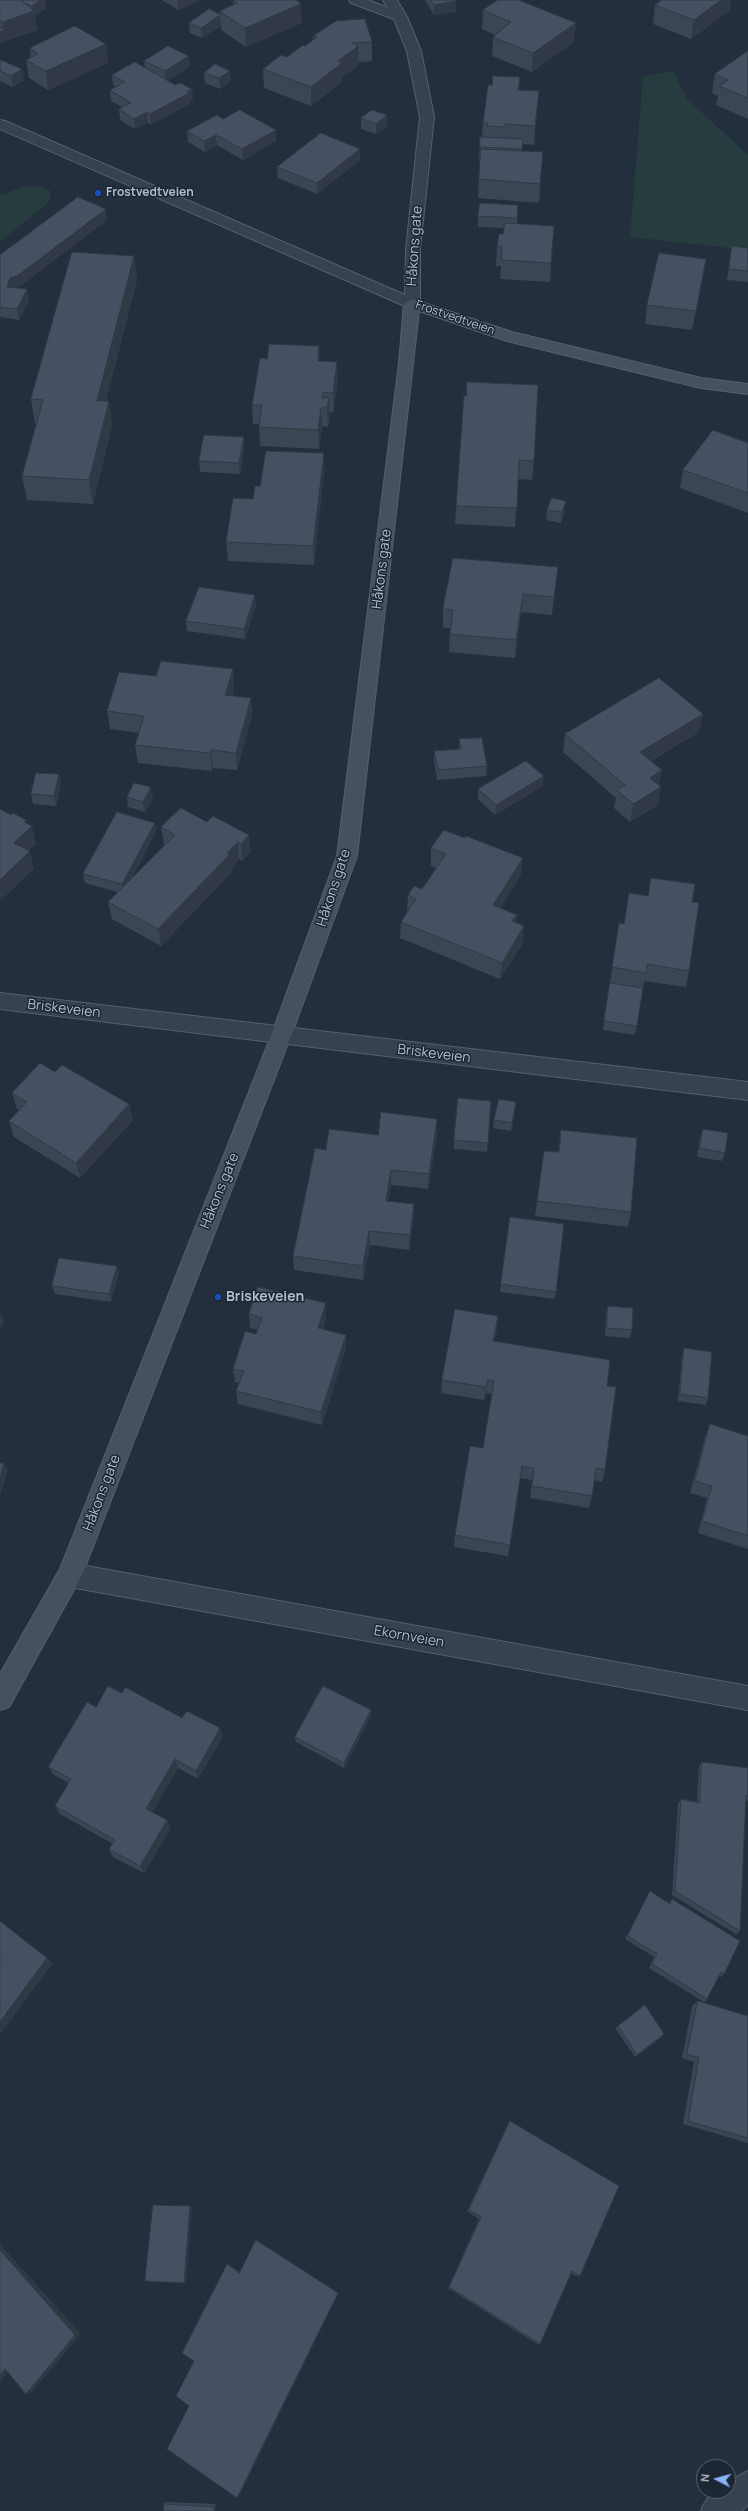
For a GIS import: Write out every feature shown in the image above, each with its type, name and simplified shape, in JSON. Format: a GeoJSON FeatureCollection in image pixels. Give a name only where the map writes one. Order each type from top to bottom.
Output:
{"type":"FeatureCollection","features":[{"type":"Feature","properties":{"kind":"main road","name":"Frostvedtveien"},"geometry":{"type":"LineString","coordinates":[[412,304],[507,336],[701,383],[748,389]]}},
{"type":"Feature","properties":{"kind":"main road","name":"Håkons gate"},"geometry":{"type":"LineString","coordinates":[[0,1698],[70,1575],[281,1036],[347,856],[412,304]]}},
{"type":"Feature","properties":{"kind":"street"},"geometry":{"type":"LineString","coordinates":[[356,0],[400,17]]}},
{"type":"Feature","properties":{"kind":"street","name":"Håkons gate"},"geometry":{"type":"LineString","coordinates":[[390,0],[400,17],[414,51],[427,118],[414,249],[412,304]]}},
{"type":"Feature","properties":{"kind":"street","name":"Frostvedtveien"},"geometry":{"type":"LineString","coordinates":[[0,124],[412,304]]}},
{"type":"Feature","properties":{"kind":"street","name":"Briskeveien"},"geometry":{"type":"LineString","coordinates":[[0,1001],[748,1091]]}},
{"type":"Feature","properties":{"kind":"street","name":"Ekornveien"},"geometry":{"type":"LineString","coordinates":[[70,1575],[748,1698]]}},
{"type":"Feature","properties":{"kind":"street"},"geometry":{"type":"LineString","coordinates":[[716,2511],[748,2486]]}},
{"type":"Feature","properties":{"kind":"green space"},"geometry":{"type":"Polygon","coordinates":[[[673,71],[687,99],[748,155],[748,250],[630,237],[643,77],[673,71]]]}},
{"type":"Feature","properties":{"kind":"green space"},"geometry":{"type":"Polygon","coordinates":[[[25,187],[42,187],[51,191],[49,202],[0,242],[0,195],[25,187]]]}},
{"type":"Feature","properties":{"kind":"building"},"geometry":{"type":"Polygon","coordinates":[[[0,0],[21,0],[34,11],[3,22],[0,20],[0,0]]]}},
{"type":"Feature","properties":{"kind":"building"},"geometry":{"type":"Polygon","coordinates":[[[21,0],[41,0],[32,6],[21,0]]]}},
{"type":"Feature","properties":{"kind":"building"},"geometry":{"type":"Polygon","coordinates":[[[296,0],[301,4],[245,28],[220,11],[237,3],[233,1],[296,0]]]}},
{"type":"Feature","properties":{"kind":"building"},"geometry":{"type":"Polygon","coordinates":[[[431,0],[456,0],[456,1],[434,5],[431,0]]]}},
{"type":"Feature","properties":{"kind":"building"},"geometry":{"type":"Polygon","coordinates":[[[498,0],[519,0],[576,23],[533,53],[493,37],[511,22],[483,10],[498,0]]]}},
{"type":"Feature","properties":{"kind":"building"},"geometry":{"type":"Polygon","coordinates":[[[662,0],[721,0],[694,20],[655,5],[662,0]]]}},
{"type":"Feature","properties":{"kind":"building"},"geometry":{"type":"Polygon","coordinates":[[[209,9],[220,15],[201,28],[189,23],[209,9]]]}},
{"type":"Feature","properties":{"kind":"building"},"geometry":{"type":"Polygon","coordinates":[[[365,19],[372,42],[352,43],[358,46],[338,61],[342,63],[311,87],[263,69],[281,55],[287,57],[303,45],[305,46],[317,37],[313,36],[336,21],[365,19]]]}},
{"type":"Feature","properties":{"kind":"building"},"geometry":{"type":"Polygon","coordinates":[[[75,26],[106,44],[46,71],[26,60],[38,54],[30,48],[75,26]]]}},
{"type":"Feature","properties":{"kind":"building"},"geometry":{"type":"Polygon","coordinates":[[[168,46],[189,56],[165,71],[144,61],[168,46]]]}},
{"type":"Feature","properties":{"kind":"building"},"geometry":{"type":"Polygon","coordinates":[[[748,51],[748,98],[719,86],[728,80],[715,74],[748,51]]]}},
{"type":"Feature","properties":{"kind":"building"},"geometry":{"type":"Polygon","coordinates":[[[1,60],[22,69],[11,76],[0,71],[1,60]]]}},
{"type":"Feature","properties":{"kind":"building"},"geometry":{"type":"Polygon","coordinates":[[[135,62],[175,85],[180,83],[192,89],[187,92],[189,93],[150,114],[147,112],[134,119],[119,109],[131,103],[110,90],[125,82],[112,75],[135,62]]]}},
{"type":"Feature","properties":{"kind":"building"},"geometry":{"type":"Polygon","coordinates":[[[215,64],[230,71],[219,78],[204,73],[215,64]]]}},
{"type":"Feature","properties":{"kind":"building"},"geometry":{"type":"Polygon","coordinates":[[[493,76],[520,77],[518,90],[539,91],[535,126],[505,124],[505,127],[487,126],[488,123],[483,123],[488,85],[492,85],[493,76]]]}},
{"type":"Feature","properties":{"kind":"building"},"geometry":{"type":"Polygon","coordinates":[[[240,110],[276,130],[242,149],[216,135],[204,141],[187,131],[217,115],[223,119],[240,110]]]}},
{"type":"Feature","properties":{"kind":"building"},"geometry":{"type":"Polygon","coordinates":[[[372,110],[387,115],[376,124],[361,118],[372,110]]]}},
{"type":"Feature","properties":{"kind":"building"},"geometry":{"type":"Polygon","coordinates":[[[321,133],[360,149],[317,183],[277,167],[321,133]]]}},
{"type":"Feature","properties":{"kind":"building"},"geometry":{"type":"Polygon","coordinates":[[[480,137],[523,139],[522,149],[480,147],[480,137]]]}},
{"type":"Feature","properties":{"kind":"building"},"geometry":{"type":"Polygon","coordinates":[[[481,149],[543,152],[540,184],[479,179],[481,149]]]}},
{"type":"Feature","properties":{"kind":"building"},"geometry":{"type":"Polygon","coordinates":[[[78,197],[106,209],[17,276],[10,278],[7,287],[27,289],[17,309],[0,307],[0,255],[78,197]]]}},
{"type":"Feature","properties":{"kind":"building"},"geometry":{"type":"Polygon","coordinates":[[[480,203],[518,205],[517,218],[478,216],[480,203]]]}},
{"type":"Feature","properties":{"kind":"building"},"geometry":{"type":"Polygon","coordinates":[[[505,223],[554,226],[551,263],[501,260],[502,247],[497,246],[499,234],[503,234],[505,223]]]}},
{"type":"Feature","properties":{"kind":"building"},"geometry":{"type":"Polygon","coordinates":[[[732,246],[748,248],[748,271],[729,269],[732,246]]]}},
{"type":"Feature","properties":{"kind":"building"},"geometry":{"type":"Polygon","coordinates":[[[72,252],[134,256],[97,401],[109,401],[89,480],[22,476],[43,400],[31,399],[72,252]]]}},
{"type":"Feature","properties":{"kind":"building"},"geometry":{"type":"Polygon","coordinates":[[[659,253],[706,259],[696,311],[647,305],[659,253]]]}},
{"type":"Feature","properties":{"kind":"building"},"geometry":{"type":"Polygon","coordinates":[[[269,344],[319,346],[318,361],[337,362],[333,393],[323,392],[322,398],[329,398],[327,408],[321,408],[318,430],[259,427],[262,405],[252,405],[260,358],[267,359],[269,344]]]}},
{"type":"Feature","properties":{"kind":"building"},"geometry":{"type":"Polygon","coordinates":[[[467,382],[538,385],[534,461],[519,460],[517,508],[456,506],[464,395],[466,396],[467,382]]]}},
{"type":"Feature","properties":{"kind":"building"},"geometry":{"type":"Polygon","coordinates":[[[713,430],[748,443],[748,493],[683,470],[713,430]]]}},
{"type":"Feature","properties":{"kind":"building"},"geometry":{"type":"Polygon","coordinates":[[[204,435],[244,437],[239,463],[199,461],[204,435]]]}},
{"type":"Feature","properties":{"kind":"building"},"geometry":{"type":"Polygon","coordinates":[[[266,451],[324,453],[313,546],[226,542],[233,498],[253,499],[255,486],[260,486],[266,451]]]}},
{"type":"Feature","properties":{"kind":"building"},"geometry":{"type":"Polygon","coordinates":[[[552,498],[566,501],[562,512],[547,510],[552,498]]]}},
{"type":"Feature","properties":{"kind":"building"},"geometry":{"type":"Polygon","coordinates":[[[453,558],[558,567],[554,597],[523,594],[516,640],[450,634],[453,610],[443,609],[453,558]]]}},
{"type":"Feature","properties":{"kind":"building"},"geometry":{"type":"Polygon","coordinates":[[[199,587],[255,595],[244,629],[186,621],[199,587]]]}},
{"type":"Feature","properties":{"kind":"building"},"geometry":{"type":"Polygon","coordinates":[[[161,661],[233,669],[225,695],[251,698],[236,753],[211,750],[210,753],[135,745],[144,716],[107,711],[119,672],[156,676],[161,661]]]}},
{"type":"Feature","properties":{"kind":"building"},"geometry":{"type":"Polygon","coordinates":[[[659,678],[703,714],[640,752],[662,770],[650,778],[661,787],[633,804],[617,790],[625,785],[565,734],[659,678]]]}},
{"type":"Feature","properties":{"kind":"building"},"geometry":{"type":"Polygon","coordinates":[[[482,738],[487,766],[438,770],[434,751],[461,749],[459,739],[482,738]]]}},
{"type":"Feature","properties":{"kind":"building"},"geometry":{"type":"Polygon","coordinates":[[[526,761],[544,776],[496,805],[478,789],[526,761]]]}},
{"type":"Feature","properties":{"kind":"building"},"geometry":{"type":"Polygon","coordinates":[[[36,773],[59,774],[54,796],[31,794],[36,773]]]}},
{"type":"Feature","properties":{"kind":"building"},"geometry":{"type":"Polygon","coordinates":[[[134,783],[151,787],[143,802],[127,797],[134,783]]]}},
{"type":"Feature","properties":{"kind":"building"},"geometry":{"type":"Polygon","coordinates":[[[181,808],[207,822],[213,816],[249,835],[241,844],[238,842],[227,853],[230,854],[158,929],[108,902],[175,835],[161,827],[181,808]]]}},
{"type":"Feature","properties":{"kind":"building"},"geometry":{"type":"Polygon","coordinates":[[[0,809],[11,815],[13,813],[26,820],[24,822],[32,826],[14,843],[30,851],[0,880],[0,809]]]}},
{"type":"Feature","properties":{"kind":"building"},"geometry":{"type":"Polygon","coordinates":[[[117,812],[155,823],[122,884],[83,874],[117,812]]]}},
{"type":"Feature","properties":{"kind":"building"},"geometry":{"type":"Polygon","coordinates":[[[444,830],[465,838],[466,836],[523,858],[493,905],[517,915],[512,921],[524,926],[502,963],[401,922],[416,899],[408,895],[414,886],[422,889],[446,854],[431,848],[444,830]]]}},
{"type":"Feature","properties":{"kind":"building"},"geometry":{"type":"Polygon","coordinates":[[[651,878],[695,884],[692,902],[699,903],[689,971],[647,964],[646,973],[612,967],[619,923],[624,924],[629,893],[648,896],[651,878]]]}},
{"type":"Feature","properties":{"kind":"building"},"geometry":{"type":"Polygon","coordinates":[[[610,983],[643,988],[637,1026],[604,1021],[610,983]]]}},
{"type":"Feature","properties":{"kind":"building"},"geometry":{"type":"Polygon","coordinates":[[[40,1063],[55,1072],[62,1065],[129,1104],[76,1163],[9,1121],[27,1102],[12,1093],[40,1063]]]}},
{"type":"Feature","properties":{"kind":"building"},"geometry":{"type":"Polygon","coordinates":[[[458,1098],[491,1101],[488,1143],[454,1140],[458,1098]]]}},
{"type":"Feature","properties":{"kind":"building"},"geometry":{"type":"Polygon","coordinates":[[[499,1099],[516,1102],[512,1123],[494,1120],[499,1099]]]}},
{"type":"Feature","properties":{"kind":"building"},"geometry":{"type":"Polygon","coordinates":[[[381,1112],[437,1119],[429,1174],[391,1170],[386,1201],[414,1204],[410,1235],[369,1231],[363,1266],[293,1256],[315,1148],[326,1150],[329,1129],[378,1135],[381,1112]]]}},
{"type":"Feature","properties":{"kind":"building"},"geometry":{"type":"Polygon","coordinates":[[[703,1129],[728,1133],[725,1153],[700,1148],[703,1129]]]}},
{"type":"Feature","properties":{"kind":"building"},"geometry":{"type":"Polygon","coordinates":[[[561,1130],[637,1138],[631,1212],[537,1201],[544,1151],[559,1152],[561,1130]]]}},
{"type":"Feature","properties":{"kind":"building"},"geometry":{"type":"Polygon","coordinates":[[[510,1217],[564,1224],[556,1292],[501,1284],[510,1217]]]}},
{"type":"Feature","properties":{"kind":"building"},"geometry":{"type":"Polygon","coordinates":[[[59,1258],[117,1266],[109,1294],[52,1286],[59,1258]]]}},
{"type":"Feature","properties":{"kind":"building"},"geometry":{"type":"Polygon","coordinates":[[[258,1287],[326,1303],[318,1328],[346,1335],[321,1412],[236,1391],[244,1371],[233,1369],[245,1331],[256,1334],[262,1318],[249,1314],[258,1287]]]}},
{"type":"Feature","properties":{"kind":"building"},"geometry":{"type":"Polygon","coordinates":[[[608,1306],[633,1308],[632,1330],[607,1328],[608,1306]]]}},
{"type":"Feature","properties":{"kind":"building"},"geometry":{"type":"Polygon","coordinates":[[[455,1309],[498,1316],[493,1341],[610,1360],[607,1386],[616,1387],[605,1470],[596,1468],[592,1496],[532,1486],[534,1468],[522,1466],[510,1545],[455,1535],[470,1446],[483,1448],[494,1381],[487,1380],[486,1387],[442,1380],[455,1309]]]}},
{"type":"Feature","properties":{"kind":"building"},"geometry":{"type":"Polygon","coordinates":[[[684,1348],[712,1352],[708,1398],[680,1394],[684,1348]]]}},
{"type":"Feature","properties":{"kind":"building"},"geometry":{"type":"Polygon","coordinates":[[[710,1424],[748,1436],[748,1536],[702,1521],[712,1486],[695,1481],[710,1424]]]}},
{"type":"Feature","properties":{"kind":"building"},"geometry":{"type":"Polygon","coordinates":[[[0,1463],[4,1463],[0,1479],[0,1463]]]}},
{"type":"Feature","properties":{"kind":"building"},"geometry":{"type":"Polygon","coordinates":[[[108,1686],[122,1693],[125,1687],[182,1718],[187,1711],[220,1728],[196,1771],[175,1759],[146,1809],[167,1820],[140,1866],[109,1849],[115,1840],[55,1806],[71,1779],[48,1767],[87,1702],[96,1707],[108,1686]]]}},
{"type":"Feature","properties":{"kind":"building"},"geometry":{"type":"Polygon","coordinates":[[[323,1686],[371,1710],[344,1763],[295,1737],[323,1686]]]}},
{"type":"Feature","properties":{"kind":"building"},"geometry":{"type":"Polygon","coordinates":[[[702,1762],[748,1768],[748,1796],[746,1795],[740,1931],[675,1891],[681,1799],[699,1803],[702,1762]]]}},
{"type":"Feature","properties":{"kind":"building"},"geometry":{"type":"Polygon","coordinates":[[[650,1891],[670,1904],[672,1899],[740,1941],[724,1974],[721,1972],[707,1999],[652,1964],[657,1954],[628,1936],[650,1891]]]}},
{"type":"Feature","properties":{"kind":"building"},"geometry":{"type":"Polygon","coordinates":[[[0,1921],[47,1958],[0,2022],[0,1921]]]}},
{"type":"Feature","properties":{"kind":"building"},"geometry":{"type":"Polygon","coordinates":[[[698,2001],[748,2016],[748,2138],[688,2121],[699,2058],[687,2054],[698,2001]]]}},
{"type":"Feature","properties":{"kind":"building"},"geometry":{"type":"Polygon","coordinates":[[[645,2005],[664,2034],[637,2055],[618,2026],[645,2005]]]}},
{"type":"Feature","properties":{"kind":"building"},"geometry":{"type":"Polygon","coordinates":[[[510,2121],[619,2186],[580,2276],[572,2271],[540,2344],[449,2287],[481,2217],[469,2210],[510,2121]]]}},
{"type":"Feature","properties":{"kind":"building"},"geometry":{"type":"Polygon","coordinates":[[[153,2205],[190,2206],[184,2283],[145,2281],[153,2205]]]}},
{"type":"Feature","properties":{"kind":"building"},"geometry":{"type":"Polygon","coordinates":[[[256,2240],[338,2293],[237,2498],[167,2449],[189,2406],[176,2396],[194,2361],[182,2353],[227,2264],[239,2273],[256,2240]]]}},
{"type":"Feature","properties":{"kind":"building"},"geometry":{"type":"Polygon","coordinates":[[[0,2250],[75,2335],[26,2394],[5,2369],[0,2375],[0,2250]]]}},
{"type":"Feature","properties":{"kind":"building"},"geometry":{"type":"Polygon","coordinates":[[[164,2504],[214,2507],[214,2511],[164,2511],[164,2504]]]}},
{"type":"Feature","properties":{"kind":"place","name":"Frostvedtveien"},"geometry":{"type":"Point","coordinates":[98,193]}},
{"type":"Feature","properties":{"kind":"place","name":"Briskeveien"},"geometry":{"type":"Point","coordinates":[218,1297]}}]}
